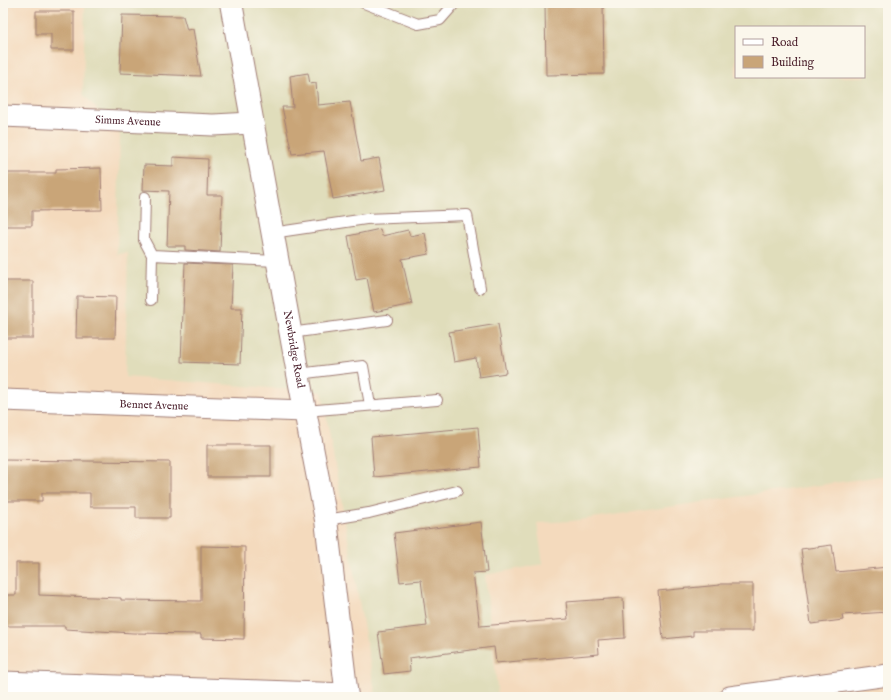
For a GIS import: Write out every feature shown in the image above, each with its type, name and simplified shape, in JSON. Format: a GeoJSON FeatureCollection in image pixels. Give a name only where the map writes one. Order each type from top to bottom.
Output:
{"type":"FeatureCollection","features":[{"type":"Feature","properties":{"kind":"main road","name":"Newbridge Road"},"geometry":{"type":"LineString","coordinates":[[231,3],[304,411],[326,520],[347,695]]}},
{"type":"Feature","properties":{"kind":"street","name":"Simms Avenue"},"geometry":{"type":"LineString","coordinates":[[3,116],[213,125],[252,123]]}},
{"type":"Feature","properties":{"kind":"street","name":"Bennet Avenue"},"geometry":{"type":"LineString","coordinates":[[3,400],[304,411]]}},
{"type":"Feature","properties":{"kind":"street"},"geometry":{"type":"LineString","coordinates":[[730,697],[888,675]]}},
{"type":"Feature","properties":{"kind":"street"},"geometry":{"type":"LineString","coordinates":[[3,682],[347,695]]}},
{"type":"Feature","properties":{"kind":"lane"},"geometry":{"type":"LineString","coordinates":[[364,3],[418,24],[440,20],[455,3]]}},
{"type":"Feature","properties":{"kind":"lane"},"geometry":{"type":"LineString","coordinates":[[145,197],[144,240],[152,255],[151,300]]}},
{"type":"Feature","properties":{"kind":"lane"},"geometry":{"type":"LineString","coordinates":[[272,233],[366,219],[467,215],[480,288]]}},
{"type":"Feature","properties":{"kind":"lane"},"geometry":{"type":"LineString","coordinates":[[152,255],[277,261]]}},
{"type":"Feature","properties":{"kind":"lane"},"geometry":{"type":"LineString","coordinates":[[290,333],[387,320]]}},
{"type":"Feature","properties":{"kind":"lane"},"geometry":{"type":"LineString","coordinates":[[298,374],[363,366],[370,405]]}},
{"type":"Feature","properties":{"kind":"lane"},"geometry":{"type":"LineString","coordinates":[[304,411],[437,400]]}},
{"type":"Feature","properties":{"kind":"lane"},"geometry":{"type":"LineString","coordinates":[[326,520],[369,513],[457,491]]}},
{"type":"Feature","properties":{"kind":"shaded area"},"geometry":{"type":"Polygon","coordinates":[[[85,3],[888,3],[888,475],[572,521],[537,523],[543,564],[485,575],[498,697],[376,697],[322,392],[125,377],[128,253],[117,254],[120,135],[83,94],[85,3]]]}},
{"type":"Feature","properties":{"kind":"building"},"geometry":{"type":"Polygon","coordinates":[[[545,3],[603,3],[604,74],[546,75],[545,3]]]}},
{"type":"Feature","properties":{"kind":"building"},"geometry":{"type":"Polygon","coordinates":[[[36,11],[74,11],[74,50],[51,50],[51,34],[36,34],[36,11]]]}},
{"type":"Feature","properties":{"kind":"building"},"geometry":{"type":"Polygon","coordinates":[[[122,15],[183,16],[187,30],[193,29],[201,76],[120,73],[122,15]]]}},
{"type":"Feature","properties":{"kind":"building"},"geometry":{"type":"Polygon","coordinates":[[[308,73],[310,84],[316,83],[318,105],[350,102],[361,161],[379,158],[385,190],[333,199],[324,151],[292,154],[282,107],[293,107],[290,76],[308,73]]]}},
{"type":"Feature","properties":{"kind":"building"},"geometry":{"type":"Polygon","coordinates":[[[173,157],[208,159],[207,195],[222,195],[220,252],[185,250],[185,246],[167,246],[169,191],[143,190],[144,165],[173,166],[173,157]]]}},
{"type":"Feature","properties":{"kind":"building"},"geometry":{"type":"Polygon","coordinates":[[[101,168],[102,210],[32,211],[32,226],[3,226],[3,173],[56,173],[56,169],[101,168]]]}},
{"type":"Feature","properties":{"kind":"building"},"geometry":{"type":"Polygon","coordinates":[[[380,229],[382,236],[408,230],[410,236],[425,233],[429,254],[402,259],[412,304],[374,312],[367,278],[356,280],[348,236],[380,229]]]}},
{"type":"Feature","properties":{"kind":"building"},"geometry":{"type":"Polygon","coordinates":[[[185,263],[233,265],[231,308],[242,308],[240,364],[181,362],[185,263]]]}},
{"type":"Feature","properties":{"kind":"building"},"geometry":{"type":"Polygon","coordinates":[[[3,281],[33,281],[33,338],[3,338],[3,281]]]}},
{"type":"Feature","properties":{"kind":"building"},"geometry":{"type":"Polygon","coordinates":[[[77,296],[116,297],[115,338],[76,338],[77,296]]]}},
{"type":"Feature","properties":{"kind":"building"},"geometry":{"type":"Polygon","coordinates":[[[498,324],[506,373],[479,377],[476,358],[454,362],[449,332],[498,324]]]}},
{"type":"Feature","properties":{"kind":"building"},"geometry":{"type":"Polygon","coordinates":[[[478,427],[481,467],[374,477],[371,437],[478,427]]]}},
{"type":"Feature","properties":{"kind":"building"},"geometry":{"type":"Polygon","coordinates":[[[207,445],[271,445],[271,477],[207,477],[207,445]]]}},
{"type":"Feature","properties":{"kind":"building"},"geometry":{"type":"Polygon","coordinates":[[[4,460],[170,462],[170,518],[136,518],[136,507],[90,507],[90,493],[42,493],[42,501],[4,501],[4,460]]]}},
{"type":"Feature","properties":{"kind":"building"},"geometry":{"type":"Polygon","coordinates":[[[481,522],[487,572],[473,573],[480,626],[568,619],[566,602],[623,598],[625,638],[598,640],[599,654],[496,663],[494,647],[409,658],[410,671],[384,674],[378,632],[427,626],[421,580],[400,582],[394,533],[481,522]]]}},
{"type":"Feature","properties":{"kind":"building"},"geometry":{"type":"Polygon","coordinates":[[[832,545],[836,572],[888,567],[888,612],[842,615],[843,620],[811,624],[801,549],[832,545]]]}},
{"type":"Feature","properties":{"kind":"building"},"geometry":{"type":"Polygon","coordinates":[[[201,546],[245,547],[244,639],[201,638],[201,634],[133,633],[65,629],[65,626],[3,626],[3,595],[16,595],[16,563],[39,563],[39,595],[121,598],[121,600],[201,601],[201,546]]]}},
{"type":"Feature","properties":{"kind":"building"},"geometry":{"type":"Polygon","coordinates":[[[720,584],[753,584],[753,631],[693,631],[693,636],[663,639],[658,591],[720,584]]]}}]}
